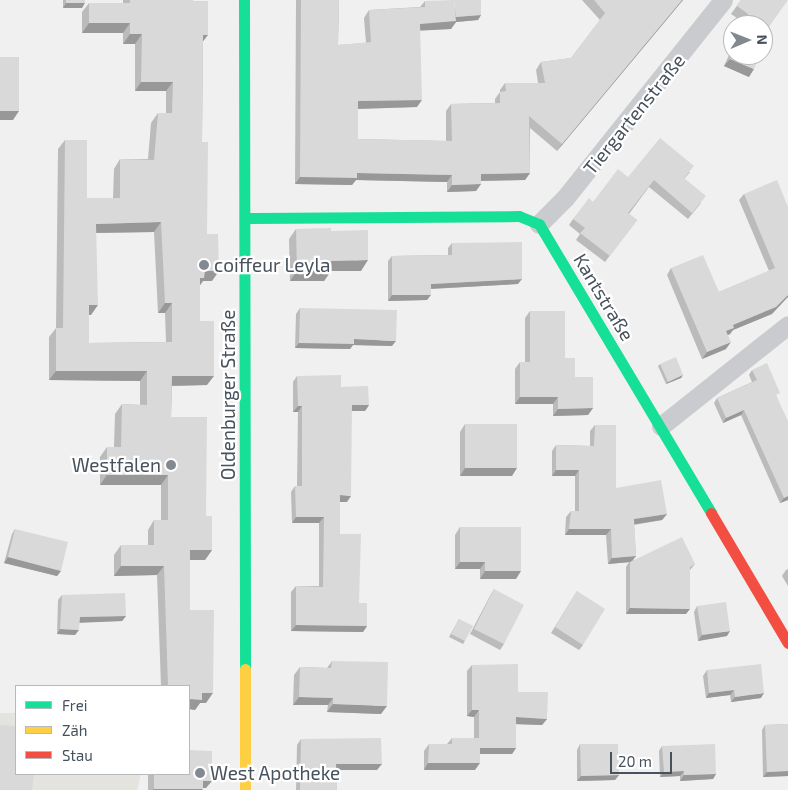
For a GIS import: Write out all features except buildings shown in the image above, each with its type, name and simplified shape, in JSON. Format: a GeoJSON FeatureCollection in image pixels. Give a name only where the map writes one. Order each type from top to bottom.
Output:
{"type":"FeatureCollection","features":[{"type":"Feature","properties":{"kind":"main road","name":"Oldenburger Straße"},"geometry":{"type":"LineString","coordinates":[[244,0],[246,218],[245,790]]}},
{"type":"Feature","properties":{"kind":"main road"},"geometry":{"type":"LineString","coordinates":[[246,218],[519,216],[540,224]]}},
{"type":"Feature","properties":{"kind":"main road","name":"Kantstraße"},"geometry":{"type":"LineString","coordinates":[[540,224],[788,643]]}},
{"type":"Feature","properties":{"kind":"street","name":"Tiergartenstraße"},"geometry":{"type":"LineString","coordinates":[[540,224],[565,198],[723,0]]}},
{"type":"Feature","properties":{"kind":"street"},"geometry":{"type":"LineString","coordinates":[[661,426],[788,325]]}},
{"type":"Feature","properties":{"kind":"shaded area"},"geometry":{"type":"Polygon","coordinates":[[[0,713],[15,713],[15,775],[141,775],[137,790],[0,790],[0,713]]]}},
{"type":"Feature","properties":{"kind":"traffic: fast"},"geometry":{"type":"LineString","coordinates":[[244,0],[245,669]]}},
{"type":"Feature","properties":{"kind":"traffic: fast"},"geometry":{"type":"LineString","coordinates":[[246,218],[519,216],[539,224],[711,513]]}},
{"type":"Feature","properties":{"kind":"traffic: slow"},"geometry":{"type":"LineString","coordinates":[[245,669],[245,790]]}},
{"type":"Feature","properties":{"kind":"traffic: jam"},"geometry":{"type":"LineString","coordinates":[[711,513],[788,643]]}},
{"type":"Feature","properties":{"kind":"place","name":"coiffeur Leyla"},"geometry":{"type":"Point","coordinates":[204,265]}},
{"type":"Feature","properties":{"kind":"place","name":"Westfalen"},"geometry":{"type":"Point","coordinates":[171,465]}},
{"type":"Feature","properties":{"kind":"place","name":"West Apotheke"},"geometry":{"type":"Point","coordinates":[200,773]}}]}
